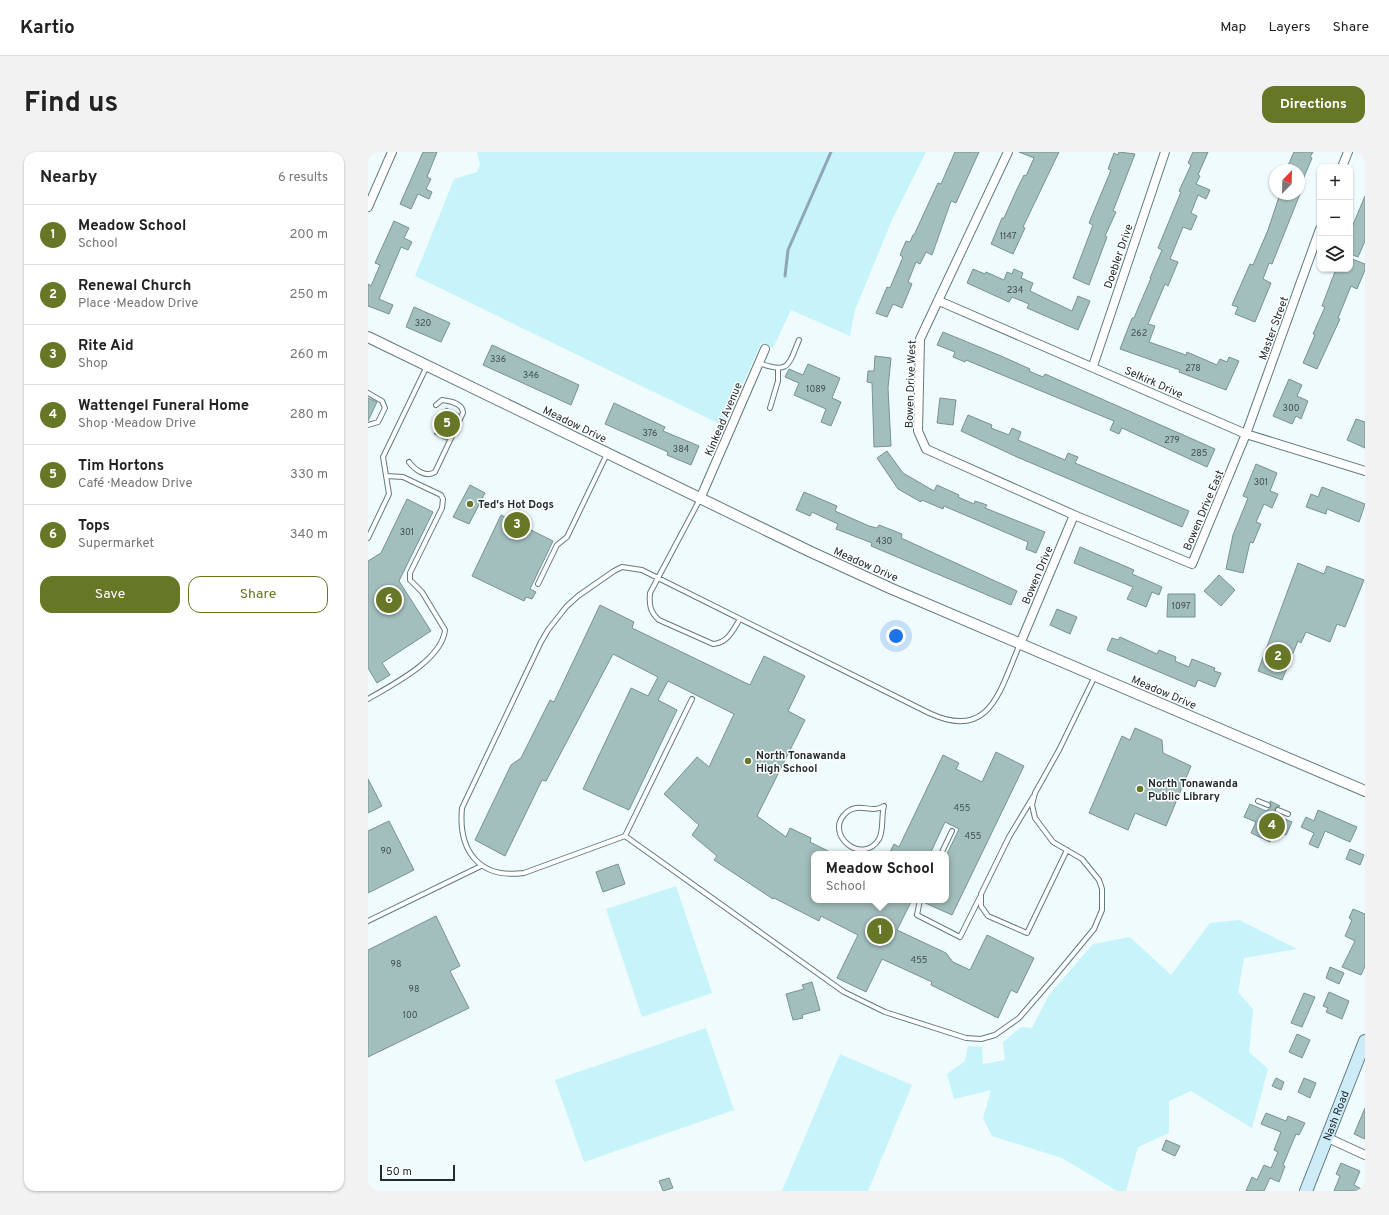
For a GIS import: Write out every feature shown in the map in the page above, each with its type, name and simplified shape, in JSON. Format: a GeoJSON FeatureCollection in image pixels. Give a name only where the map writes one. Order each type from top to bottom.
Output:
{"type":"FeatureCollection","features":[{"type":"Feature","properties":{"kind":"main road","name":"Nash Road"},"geometry":{"type":"LineString","coordinates":[[1306,1191],[1365,1041]]}},
{"type":"Feature","properties":{"kind":"street"},"geometry":{"type":"LineString","coordinates":[[368,207],[392,152]]}},
{"type":"Feature","properties":{"kind":"street","name":"Bowen Drive West"},"geometry":{"type":"LineString","coordinates":[[1008,152],[920,339],[918,431],[926,449],[1074,515]]}},
{"type":"Feature","properties":{"kind":"street","name":"Doebler Drive"},"geometry":{"type":"LineString","coordinates":[[1093,366],[1165,152]]}},
{"type":"Feature","properties":{"kind":"street"},"geometry":{"type":"LineString","coordinates":[[1343,164],[1348,152]]}},
{"type":"Feature","properties":{"kind":"street","name":"Master Street"},"geometry":{"type":"LineString","coordinates":[[1246,434],[1317,236]]}},
{"type":"Feature","properties":{"kind":"street","name":"Selkirk Drive"},"geometry":{"type":"LineString","coordinates":[[939,301],[1093,366],[1246,434],[1365,471]]}},
{"type":"Feature","properties":{"kind":"street","name":"Meadow Drive"},"geometry":{"type":"LineString","coordinates":[[368,337],[818,556],[1365,791]]}},
{"type":"Feature","properties":{"kind":"street","name":"Kinkead Avenue"},"geometry":{"type":"LineString","coordinates":[[700,499],[765,349]]}},
{"type":"Feature","properties":{"kind":"street","name":"Bowen Drive East"},"geometry":{"type":"LineString","coordinates":[[1074,515],[1192,564],[1246,434]]}},
{"type":"Feature","properties":{"kind":"street","name":"Bowen Drive"},"geometry":{"type":"LineString","coordinates":[[1020,644],[1074,515]]}},
{"type":"Feature","properties":{"kind":"street"},"geometry":{"type":"LineString","coordinates":[[1328,1138],[1365,1155]]}},
{"type":"Feature","properties":{"kind":"lane"},"geometry":{"type":"LineString","coordinates":[[759,363],[778,369],[785,368],[791,359],[799,340]]}},
{"type":"Feature","properties":{"kind":"lane"},"geometry":{"type":"LineString","coordinates":[[368,538],[389,494],[383,457],[428,366]]}},
{"type":"Feature","properties":{"kind":"lane"},"geometry":{"type":"LineString","coordinates":[[770,408],[778,381],[778,369]]}},
{"type":"Feature","properties":{"kind":"lane"},"geometry":{"type":"LineString","coordinates":[[368,393],[382,401],[384,408],[378,422],[368,425]]}},
{"type":"Feature","properties":{"kind":"lane"},"geometry":{"type":"LineString","coordinates":[[409,462],[414,468],[426,474],[432,474],[435,472],[463,413],[460,406],[452,402],[442,400],[436,405]]}},
{"type":"Feature","properties":{"kind":"lane"},"geometry":{"type":"LineString","coordinates":[[538,584],[557,545],[567,537],[608,453]]}},
{"type":"Feature","properties":{"kind":"lane"},"geometry":{"type":"LineString","coordinates":[[368,698],[409,673],[432,654],[443,638],[445,630],[422,592],[410,580],[410,573],[442,508],[443,499],[441,495],[403,476],[386,476]]}},
{"type":"Feature","properties":{"kind":"lane"},"geometry":{"type":"LineString","coordinates":[[700,499],[650,593],[649,603],[653,615],[659,620],[713,644],[720,644],[726,640],[740,619]]}},
{"type":"Feature","properties":{"kind":"lane"},"geometry":{"type":"LineString","coordinates":[[692,699],[625,836],[524,873],[507,875],[492,872],[481,866],[470,852],[463,839],[460,824],[462,808],[541,642],[566,607],[578,596],[622,567],[632,567],[658,579],[944,720],[958,722],[970,721],[981,716],[990,707],[1020,644]]}},
{"type":"Feature","properties":{"kind":"lane"},"geometry":{"type":"LineString","coordinates":[[919,903],[917,915],[960,936],[1009,837],[1059,750],[1095,676]]}},
{"type":"Feature","properties":{"kind":"lane"},"geometry":{"type":"LineString","coordinates":[[625,836],[834,986],[885,1012],[974,1039],[995,1035],[1019,1018],[1094,929],[1099,920],[1103,900],[1099,880],[1082,859],[1053,842],[1035,818],[1032,805],[1035,793]]}},
{"type":"Feature","properties":{"kind":"lane"},"geometry":{"type":"LineString","coordinates":[[1258,801],[1268,805]]}},
{"type":"Feature","properties":{"kind":"lane"},"geometry":{"type":"LineString","coordinates":[[884,806],[881,832],[875,844],[867,849],[859,850],[851,848],[845,844],[840,837],[839,828],[841,820],[847,812],[860,808],[876,810],[884,806]]}},
{"type":"Feature","properties":{"kind":"lane"},"geometry":{"type":"LineString","coordinates":[[1278,810],[1288,814]]}},
{"type":"Feature","properties":{"kind":"lane"},"geometry":{"type":"LineString","coordinates":[[942,851],[952,831]]}},
{"type":"Feature","properties":{"kind":"lane"},"geometry":{"type":"LineString","coordinates":[[981,894],[981,906],[983,912],[988,916],[1027,933],[1067,850]]}},
{"type":"Feature","properties":{"kind":"lane"},"geometry":{"type":"LineString","coordinates":[[368,920],[481,866]]}},
{"type":"Feature","properties":{"kind":"shaded area"},"geometry":{"type":"Polygon","coordinates":[[[477,152],[926,152],[892,220],[855,310],[850,336],[791,310],[773,348],[761,343],[724,426],[415,276],[454,179],[477,172],[480,164],[477,152]]]}},
{"type":"Feature","properties":{"kind":"shaded area"},"geometry":{"type":"Polygon","coordinates":[[[676,886],[712,993],[642,1017],[606,909],[676,886]]]}},
{"type":"Feature","properties":{"kind":"shaded area"},"geometry":{"type":"Polygon","coordinates":[[[1239,920],[1297,949],[1244,958],[1238,992],[1253,1009],[1249,1052],[1268,1069],[1252,1128],[1191,1091],[1169,1101],[1169,1133],[1138,1147],[1126,1191],[1117,1191],[1062,1158],[992,1136],[983,1118],[991,1090],[954,1099],[947,1074],[965,1061],[968,1046],[982,1047],[983,1064],[1005,1060],[1003,1042],[1021,1027],[1032,1028],[1049,995],[1093,944],[1130,937],[1171,975],[1210,923],[1239,920]]]}},
{"type":"Feature","properties":{"kind":"shaded area"},"geometry":{"type":"Polygon","coordinates":[[[706,1028],[734,1110],[584,1162],[555,1080],[706,1028]]]}},
{"type":"Feature","properties":{"kind":"shaded area"},"geometry":{"type":"Polygon","coordinates":[[[840,1054],[912,1085],[868,1191],[782,1191],[840,1054]]]}},
{"type":"Feature","properties":{"kind":"building"},"geometry":{"type":"Polygon","coordinates":[[[423,152],[437,152],[427,177],[431,179],[426,189],[432,192],[429,199],[418,194],[411,209],[400,204],[423,152]]]}},
{"type":"Feature","properties":{"kind":"building"},"geometry":{"type":"Polygon","coordinates":[[[955,152],[979,152],[956,203],[951,201],[932,255],[926,252],[920,264],[916,262],[908,282],[912,284],[902,308],[893,304],[887,317],[876,313],[887,287],[890,288],[903,257],[900,255],[906,241],[910,242],[914,235],[938,183],[941,184],[955,152]]]}},
{"type":"Feature","properties":{"kind":"building"},"geometry":{"type":"Polygon","coordinates":[[[1019,152],[1059,152],[1023,227],[1025,228],[1013,254],[991,244],[1002,218],[1004,218],[1024,175],[1026,176],[1034,158],[1019,152]]]}},
{"type":"Feature","properties":{"kind":"building"},"geometry":{"type":"Polygon","coordinates":[[[1119,152],[1135,154],[1113,211],[1116,212],[1105,236],[1107,237],[1089,285],[1073,278],[1093,225],[1089,223],[1111,170],[1108,169],[1114,153],[1118,155],[1119,152]]]}},
{"type":"Feature","properties":{"kind":"building"},"geometry":{"type":"Polygon","coordinates":[[[1193,152],[1208,152],[1198,175],[1200,176],[1196,184],[1210,190],[1206,199],[1198,195],[1191,213],[1197,216],[1191,230],[1183,227],[1170,259],[1178,262],[1168,286],[1165,284],[1148,324],[1155,326],[1149,342],[1186,355],[1187,352],[1217,365],[1220,359],[1227,362],[1229,357],[1239,361],[1226,390],[1179,372],[1180,370],[1120,349],[1162,250],[1158,248],[1181,192],[1179,191],[1191,165],[1188,163],[1193,152]]]}},
{"type":"Feature","properties":{"kind":"building"},"geometry":{"type":"Polygon","coordinates":[[[1294,152],[1313,152],[1305,175],[1305,164],[1289,164],[1294,152]]]}},
{"type":"Feature","properties":{"kind":"building"},"geometry":{"type":"Polygon","coordinates":[[[1365,196],[1365,241],[1358,257],[1353,255],[1353,225],[1365,196]]]}},
{"type":"Feature","properties":{"kind":"building"},"geometry":{"type":"Polygon","coordinates":[[[1278,200],[1298,200],[1272,264],[1269,263],[1263,279],[1271,283],[1255,322],[1235,314],[1238,307],[1232,305],[1250,264],[1253,265],[1268,230],[1278,200]]]}},
{"type":"Feature","properties":{"kind":"building"},"geometry":{"type":"Polygon","coordinates":[[[394,221],[409,228],[404,238],[412,242],[408,250],[401,247],[379,299],[393,305],[389,314],[368,306],[368,284],[371,286],[380,265],[375,263],[394,221]]]}},
{"type":"Feature","properties":{"kind":"building"},"geometry":{"type":"Polygon","coordinates":[[[1353,259],[1365,264],[1365,270],[1357,289],[1351,286],[1338,318],[1340,319],[1317,369],[1303,363],[1315,335],[1313,334],[1325,307],[1322,306],[1335,272],[1353,272],[1353,259]]]}},
{"type":"Feature","properties":{"kind":"building"},"geometry":{"type":"Polygon","coordinates":[[[973,269],[985,274],[986,272],[1004,280],[1007,272],[1012,274],[1014,269],[1023,273],[1021,278],[1033,283],[1030,291],[1072,311],[1078,296],[1090,301],[1078,330],[1027,308],[1029,304],[1012,297],[1009,302],[967,283],[973,269]]]}},
{"type":"Feature","properties":{"kind":"building"},"geometry":{"type":"Polygon","coordinates":[[[414,307],[450,323],[441,342],[406,327],[414,307]]]}},
{"type":"Feature","properties":{"kind":"building"},"geometry":{"type":"Polygon","coordinates":[[[943,332],[1030,369],[1029,371],[1043,377],[1045,374],[1215,449],[1207,467],[1122,428],[1119,434],[1110,430],[1114,421],[966,360],[965,362],[953,357],[955,352],[937,345],[943,332]]]}},
{"type":"Feature","properties":{"kind":"building"},"geometry":{"type":"Polygon","coordinates":[[[492,345],[579,385],[571,405],[483,365],[492,345]]]}},
{"type":"Feature","properties":{"kind":"building"},"geometry":{"type":"Polygon","coordinates":[[[875,356],[891,358],[888,388],[891,446],[874,447],[872,383],[867,382],[868,371],[874,371],[875,356]]]}},
{"type":"Feature","properties":{"kind":"building"},"geometry":{"type":"Polygon","coordinates":[[[808,364],[840,378],[832,398],[841,402],[831,426],[821,422],[826,409],[794,395],[799,383],[785,377],[789,369],[803,375],[808,364]]]}},
{"type":"Feature","properties":{"kind":"building"},"geometry":{"type":"Polygon","coordinates":[[[1289,379],[1302,385],[1297,396],[1308,401],[1301,419],[1296,416],[1292,424],[1273,416],[1289,379]]]}},
{"type":"Feature","properties":{"kind":"building"},"geometry":{"type":"Polygon","coordinates":[[[368,398],[377,402],[368,421],[368,398]]]}},
{"type":"Feature","properties":{"kind":"building"},"geometry":{"type":"Polygon","coordinates":[[[940,398],[956,400],[953,425],[937,423],[940,398]]]}},
{"type":"Feature","properties":{"kind":"building"},"geometry":{"type":"Polygon","coordinates":[[[614,403],[665,427],[663,431],[699,446],[691,465],[667,455],[668,452],[605,424],[614,403]]]}},
{"type":"Feature","properties":{"kind":"building"},"geometry":{"type":"Polygon","coordinates":[[[446,408],[459,414],[446,440],[434,434],[446,408]]]}},
{"type":"Feature","properties":{"kind":"building"},"geometry":{"type":"Polygon","coordinates":[[[968,415],[992,425],[991,428],[1009,435],[1012,428],[1021,432],[1018,440],[1065,460],[1068,453],[1078,457],[1075,463],[1189,511],[1182,527],[1017,457],[961,431],[968,415]]]}},
{"type":"Feature","properties":{"kind":"building"},"geometry":{"type":"Polygon","coordinates":[[[1356,419],[1365,422],[1365,448],[1347,440],[1356,419]]]}},
{"type":"Feature","properties":{"kind":"building"},"geometry":{"type":"Polygon","coordinates":[[[887,451],[903,473],[934,491],[937,485],[974,504],[975,501],[987,505],[985,508],[1045,532],[1036,553],[1026,549],[1028,542],[944,506],[943,509],[922,500],[921,502],[898,489],[877,458],[887,451]]]}},
{"type":"Feature","properties":{"kind":"building"},"geometry":{"type":"Polygon","coordinates":[[[1256,464],[1277,473],[1270,491],[1278,494],[1272,508],[1264,504],[1256,522],[1261,524],[1253,543],[1250,542],[1243,573],[1226,569],[1233,535],[1248,498],[1243,496],[1256,464]]]}},
{"type":"Feature","properties":{"kind":"building","name":"Ted's Hot Dogs"},"geometry":{"type":"Polygon","coordinates":[[[470,485],[485,493],[469,524],[453,517],[470,485]]]}},
{"type":"Feature","properties":{"kind":"building"},"geometry":{"type":"Polygon","coordinates":[[[1322,487],[1365,504],[1359,522],[1327,509],[1326,514],[1306,507],[1311,494],[1318,497],[1322,487]]]}},
{"type":"Feature","properties":{"kind":"building"},"geometry":{"type":"Polygon","coordinates":[[[804,492],[837,506],[835,511],[869,526],[877,528],[879,525],[902,534],[901,538],[1017,591],[1011,605],[871,546],[872,543],[836,529],[838,524],[812,512],[810,516],[796,510],[804,492]]]}},
{"type":"Feature","properties":{"kind":"building"},"geometry":{"type":"Polygon","coordinates":[[[407,499],[433,512],[399,581],[431,631],[382,663],[390,675],[377,683],[368,668],[368,561],[381,553],[407,499]]]}},
{"type":"Feature","properties":{"kind":"building"},"geometry":{"type":"Polygon","coordinates":[[[501,515],[553,541],[530,589],[536,592],[532,599],[526,597],[524,601],[472,576],[501,515]]]}},
{"type":"Feature","properties":{"kind":"building"},"geometry":{"type":"Polygon","coordinates":[[[1080,547],[1134,570],[1132,574],[1162,587],[1159,595],[1152,592],[1146,607],[1127,599],[1133,587],[1074,563],[1080,547]]]}},
{"type":"Feature","properties":{"kind":"building"},"geometry":{"type":"Polygon","coordinates":[[[1298,563],[1324,574],[1327,566],[1364,580],[1345,627],[1337,624],[1330,642],[1306,632],[1301,643],[1298,641],[1282,680],[1258,671],[1298,563]]]}},
{"type":"Feature","properties":{"kind":"building"},"geometry":{"type":"Polygon","coordinates":[[[1219,575],[1235,590],[1221,606],[1204,591],[1219,575]]]}},
{"type":"Feature","properties":{"kind":"building"},"geometry":{"type":"Polygon","coordinates":[[[1168,594],[1195,594],[1195,617],[1167,617],[1168,594]]]}},
{"type":"Feature","properties":{"kind":"building","name":"North Tonawanda High School"},"geometry":{"type":"Polygon","coordinates":[[[600,605],[634,622],[632,628],[750,685],[764,656],[805,676],[788,711],[805,720],[757,816],[786,837],[790,828],[811,838],[810,842],[828,851],[811,851],[811,903],[910,903],[897,930],[946,953],[953,962],[970,970],[987,935],[1034,958],[1017,993],[1011,990],[998,1018],[931,985],[932,982],[882,959],[866,992],[837,978],[858,935],[821,916],[819,921],[774,898],[773,899],[714,860],[717,856],[692,835],[699,825],[664,794],[697,757],[709,767],[734,714],[668,681],[658,700],[677,710],[629,810],[583,789],[631,688],[648,696],[658,677],[613,654],[546,781],[542,780],[505,856],[475,840],[511,765],[521,758],[550,700],[554,702],[600,605]]]}},
{"type":"Feature","properties":{"kind":"building"},"geometry":{"type":"Polygon","coordinates":[[[1057,609],[1077,617],[1070,634],[1050,625],[1057,609]]]}},
{"type":"Feature","properties":{"kind":"building"},"geometry":{"type":"Polygon","coordinates":[[[1120,637],[1157,654],[1159,650],[1176,657],[1175,661],[1189,667],[1192,659],[1215,668],[1214,671],[1221,673],[1215,687],[1198,680],[1195,687],[1107,650],[1112,638],[1118,640],[1120,637]]]}},
{"type":"Feature","properties":{"kind":"building","name":"North Tonawanda Public Library"},"geometry":{"type":"Polygon","coordinates":[[[1135,728],[1162,740],[1163,753],[1191,766],[1166,826],[1135,813],[1128,830],[1089,813],[1122,736],[1130,740],[1135,728]]]}},
{"type":"Feature","properties":{"kind":"building"},"geometry":{"type":"Polygon","coordinates":[[[996,752],[1024,766],[952,915],[925,903],[949,903],[948,851],[959,829],[945,822],[931,851],[890,851],[894,844],[899,847],[943,755],[959,763],[956,769],[982,782],[996,752]]]}},
{"type":"Feature","properties":{"kind":"building"},"geometry":{"type":"Polygon","coordinates":[[[368,779],[382,806],[368,813],[368,779]]]}},
{"type":"Feature","properties":{"kind":"building"},"geometry":{"type":"Polygon","coordinates":[[[1270,801],[1280,806],[1275,808],[1276,815],[1292,822],[1286,835],[1275,830],[1270,842],[1251,833],[1256,822],[1244,817],[1250,804],[1266,811],[1271,807],[1270,801]]]}},
{"type":"Feature","properties":{"kind":"building"},"geometry":{"type":"Polygon","coordinates":[[[1318,810],[1357,827],[1350,842],[1325,831],[1318,848],[1309,844],[1314,833],[1301,827],[1306,817],[1314,821],[1318,810]]]}},
{"type":"Feature","properties":{"kind":"building"},"geometry":{"type":"Polygon","coordinates":[[[389,821],[414,870],[368,893],[368,831],[389,821]]]}},
{"type":"Feature","properties":{"kind":"building"},"geometry":{"type":"Polygon","coordinates":[[[1350,849],[1364,855],[1360,865],[1346,859],[1350,849]]]}},
{"type":"Feature","properties":{"kind":"building"},"geometry":{"type":"Polygon","coordinates":[[[618,864],[625,884],[603,892],[596,872],[618,864]]]}},
{"type":"Feature","properties":{"kind":"building"},"geometry":{"type":"Polygon","coordinates":[[[1353,909],[1365,914],[1365,966],[1361,975],[1342,967],[1355,941],[1345,936],[1352,920],[1349,918],[1353,909]]]}},
{"type":"Feature","properties":{"kind":"building"},"geometry":{"type":"Polygon","coordinates":[[[436,916],[460,966],[450,971],[469,1008],[368,1057],[368,950],[436,916]]]}},
{"type":"Feature","properties":{"kind":"building"},"geometry":{"type":"Polygon","coordinates":[[[1330,967],[1344,973],[1339,984],[1326,978],[1330,967]]]}},
{"type":"Feature","properties":{"kind":"building"},"geometry":{"type":"Polygon","coordinates":[[[812,982],[820,1010],[802,1015],[803,1018],[793,1020],[786,994],[804,989],[802,985],[812,982]]]}},
{"type":"Feature","properties":{"kind":"building"},"geometry":{"type":"Polygon","coordinates":[[[1329,992],[1349,1001],[1342,1019],[1326,1012],[1328,1008],[1323,1006],[1329,992]]]}},
{"type":"Feature","properties":{"kind":"building"},"geometry":{"type":"Polygon","coordinates":[[[1304,993],[1315,997],[1302,1027],[1291,1023],[1304,993]]]}},
{"type":"Feature","properties":{"kind":"building"},"geometry":{"type":"Polygon","coordinates":[[[1297,1034],[1310,1040],[1302,1058],[1289,1052],[1297,1034]]]}},
{"type":"Feature","properties":{"kind":"building"},"geometry":{"type":"Polygon","coordinates":[[[1276,1078],[1284,1082],[1281,1090],[1272,1086],[1276,1078]]]}},
{"type":"Feature","properties":{"kind":"building"},"geometry":{"type":"Polygon","coordinates":[[[1304,1078],[1316,1083],[1310,1098],[1298,1092],[1304,1078]]]}},
{"type":"Feature","properties":{"kind":"building"},"geometry":{"type":"Polygon","coordinates":[[[1365,1108],[1365,1139],[1354,1134],[1365,1108]]]}},
{"type":"Feature","properties":{"kind":"building"},"geometry":{"type":"Polygon","coordinates":[[[1266,1113],[1286,1121],[1288,1116],[1305,1123],[1299,1135],[1296,1134],[1283,1165],[1285,1166],[1279,1182],[1270,1178],[1264,1191],[1246,1191],[1252,1177],[1257,1180],[1264,1165],[1271,1168],[1278,1152],[1274,1150],[1281,1132],[1261,1124],[1266,1113]]]}},
{"type":"Feature","properties":{"kind":"building"},"geometry":{"type":"Polygon","coordinates":[[[1166,1140],[1180,1146],[1175,1156],[1162,1150],[1166,1140]]]}},
{"type":"Feature","properties":{"kind":"building"},"geometry":{"type":"Polygon","coordinates":[[[1341,1163],[1360,1171],[1354,1185],[1365,1191],[1334,1191],[1340,1176],[1336,1174],[1341,1163]]]}},
{"type":"Feature","properties":{"kind":"building"},"geometry":{"type":"Polygon","coordinates":[[[669,1178],[673,1188],[663,1191],[659,1181],[669,1178]]]}},
{"type":"Feature","properties":{"kind":"waterway"},"geometry":{"type":"LineString","coordinates":[[785,276],[788,250],[831,152]]}},
{"type":"Feature","properties":{"kind":"place","name":"Tim Hortons"},"geometry":{"type":"Point","coordinates":[447,424]}},
{"type":"Feature","properties":{"kind":"place","name":"Ted's Hot Dogs"},"geometry":{"type":"Point","coordinates":[470,504]}},
{"type":"Feature","properties":{"kind":"place","name":"Rite Aid"},"geometry":{"type":"Point","coordinates":[517,525]}},
{"type":"Feature","properties":{"kind":"place","name":"Tops"},"geometry":{"type":"Point","coordinates":[389,600]}},
{"type":"Feature","properties":{"kind":"place","name":"Renewal Church"},"geometry":{"type":"Point","coordinates":[1278,657]}},
{"type":"Feature","properties":{"kind":"place","name":"North Tonawanda High School"},"geometry":{"type":"Point","coordinates":[748,761]}},
{"type":"Feature","properties":{"kind":"place","name":"North Tonawanda Public Library"},"geometry":{"type":"Point","coordinates":[1140,789]}},
{"type":"Feature","properties":{"kind":"place","name":"Wattengel Funeral Home"},"geometry":{"type":"Point","coordinates":[1272,826]}},
{"type":"Feature","properties":{"kind":"place","name":"Meadow School"},"geometry":{"type":"Point","coordinates":[880,931]}}]}
